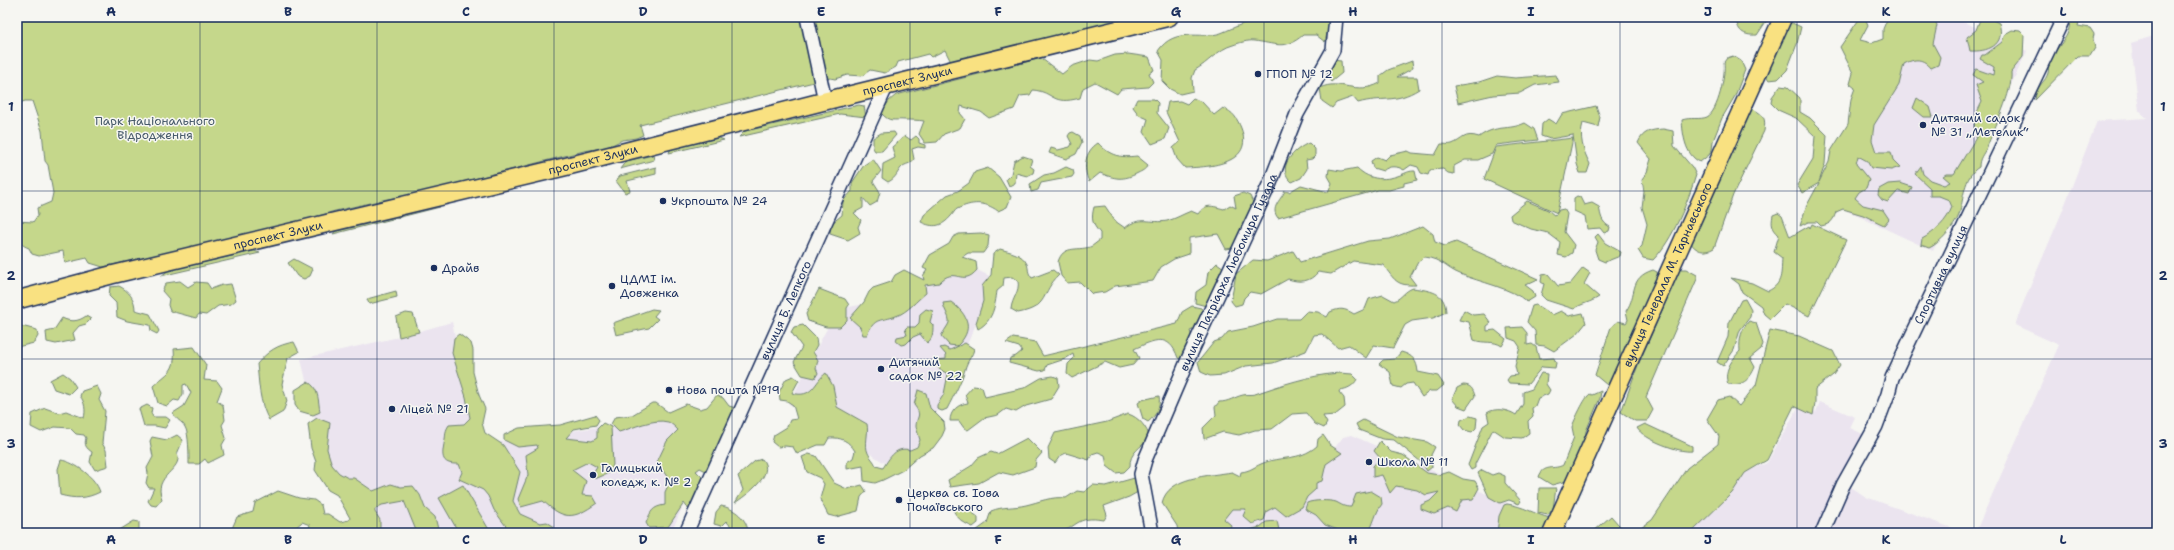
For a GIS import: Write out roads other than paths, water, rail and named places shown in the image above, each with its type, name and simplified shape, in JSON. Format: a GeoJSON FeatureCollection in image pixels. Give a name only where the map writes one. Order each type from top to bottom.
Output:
{"type":"FeatureCollection","features":[{"type":"Feature","properties":{"kind":"main road","name":"проспект Злуки"},"geometry":{"type":"LineString","coordinates":[[17,300],[111,275],[564,167],[825,101],[1169,17]]}},
{"type":"Feature","properties":{"kind":"main road","name":"вулиця Генерала М. Тарнавського"},"geometry":{"type":"LineString","coordinates":[[1552,533],[1614,398],[1675,256],[1783,17]]}},
{"type":"Feature","properties":{"kind":"street"},"geometry":{"type":"LineString","coordinates":[[807,17],[825,101]]}},
{"type":"Feature","properties":{"kind":"street","name":"вулиця Патріарха Любомира Гузара"},"geometry":{"type":"LineString","coordinates":[[1152,533],[1140,474],[1189,357],[1270,183],[1297,114],[1333,50],[1336,17]]}},
{"type":"Feature","properties":{"kind":"street","name":"Спортивна вулиця"},"geometry":{"type":"LineString","coordinates":[[1822,533],[1843,486],[1876,426],[1888,394],[1892,378],[2064,17]]}},
{"type":"Feature","properties":{"kind":"street","name":"вулиця Б. Лепкого"},"geometry":{"type":"LineString","coordinates":[[686,533],[886,87]]}},
{"type":"Feature","properties":{"kind":"place","name":"ГПОП № 12"},"geometry":{"type":"Point","coordinates":[1258,74]}},
{"type":"Feature","properties":{"kind":"place","name":"Дитячий садок № 31 „Метелик“"},"geometry":{"type":"Point","coordinates":[1923,125]}},
{"type":"Feature","properties":{"kind":"place","name":"Укрпошта № 24"},"geometry":{"type":"Point","coordinates":[663,201]}},
{"type":"Feature","properties":{"kind":"place","name":"Драйв"},"geometry":{"type":"Point","coordinates":[434,268]}},
{"type":"Feature","properties":{"kind":"place","name":"ЦДМІ ім. Довженка"},"geometry":{"type":"Point","coordinates":[612,286]}},
{"type":"Feature","properties":{"kind":"place","name":"Дитячий садок № 22"},"geometry":{"type":"Point","coordinates":[881,369]}},
{"type":"Feature","properties":{"kind":"place","name":"Нова пошта №19"},"geometry":{"type":"Point","coordinates":[669,390]}},
{"type":"Feature","properties":{"kind":"place","name":"Ліцей № 21"},"geometry":{"type":"Point","coordinates":[392,409]}},
{"type":"Feature","properties":{"kind":"place","name":"Школа № 11"},"geometry":{"type":"Point","coordinates":[1369,462]}},
{"type":"Feature","properties":{"kind":"place","name":"Галицький коледж, к. № 2"},"geometry":{"type":"Point","coordinates":[593,475]}},
{"type":"Feature","properties":{"kind":"place","name":"Церква св. Іова Почаївського"},"geometry":{"type":"Point","coordinates":[899,500]}},
{"type":"Feature","properties":{"kind":"park label","name":"Парк Національного Відродження"},"geometry":{"type":"Point","coordinates":[155,128]}}]}
